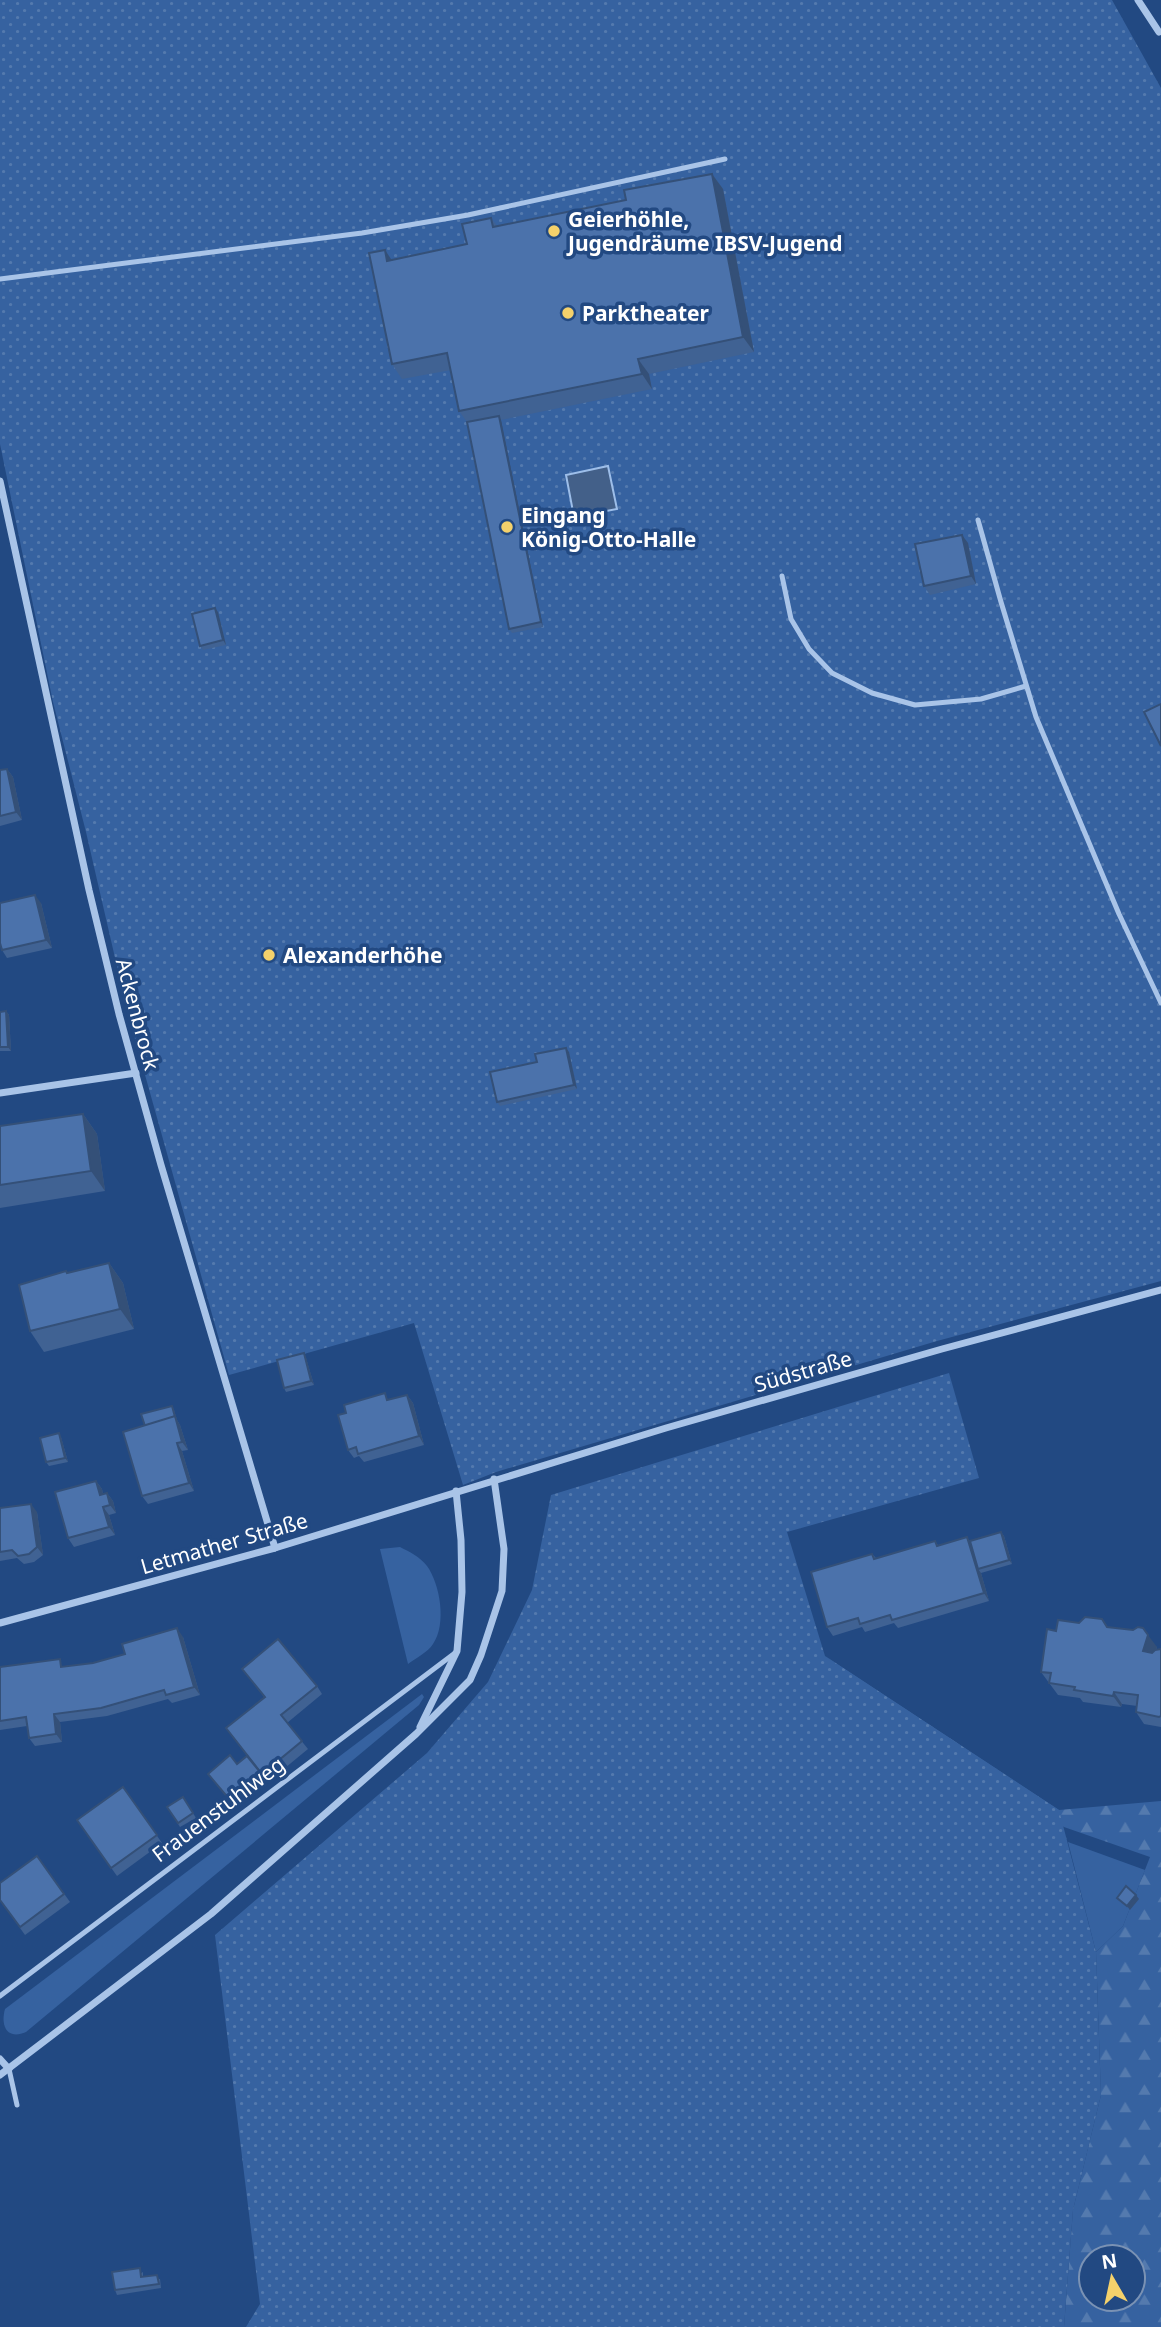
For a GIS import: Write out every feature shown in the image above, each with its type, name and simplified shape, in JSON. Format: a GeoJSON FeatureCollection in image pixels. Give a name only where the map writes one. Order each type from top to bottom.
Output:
{"type":"FeatureCollection","features":[{"type":"Feature","properties":{"kind":"street"},"geometry":{"type":"LineString","coordinates":[[1138,0],[1158,32]]}},
{"type":"Feature","properties":{"kind":"street","name":"Ackenbrock"},"geometry":{"type":"LineString","coordinates":[[0,481],[3,508],[89,890],[136,1073],[275,1548]]}},
{"type":"Feature","properties":{"kind":"street"},"geometry":{"type":"LineString","coordinates":[[0,1093],[136,1073]]}},
{"type":"Feature","properties":{"kind":"street","name":"Südstraße"},"geometry":{"type":"LineString","coordinates":[[456,1491],[942,1349],[1161,1290]]}},
{"type":"Feature","properties":{"kind":"street"},"geometry":{"type":"LineString","coordinates":[[0,2075],[211,1914],[416,1734],[470,1680],[502,1591],[504,1549],[494,1479]]}},
{"type":"Feature","properties":{"kind":"street"},"geometry":{"type":"LineString","coordinates":[[416,1734],[457,1651],[462,1592],[456,1491]]}},
{"type":"Feature","properties":{"kind":"street","name":"Letmather Straße"},"geometry":{"type":"LineString","coordinates":[[0,1623],[275,1548],[456,1491]]}},
{"type":"Feature","properties":{"kind":"street"},"geometry":{"type":"LineString","coordinates":[[0,2059],[9,2069]]}},
{"type":"Feature","properties":{"kind":"lane"},"geometry":{"type":"LineString","coordinates":[[0,279],[362,233],[468,215],[725,159]]}},
{"type":"Feature","properties":{"kind":"lane"},"geometry":{"type":"LineString","coordinates":[[978,520],[1036,717],[1119,914],[1161,1003]]}},
{"type":"Feature","properties":{"kind":"lane"},"geometry":{"type":"LineString","coordinates":[[782,576],[791,619],[809,649],[832,673],[872,693],[915,705],[981,699],[1026,685]]}},
{"type":"Feature","properties":{"kind":"lane","name":"Frauenstuhlweg"},"geometry":{"type":"LineString","coordinates":[[0,1996],[457,1651]]}},
{"type":"Feature","properties":{"kind":"lane"},"geometry":{"type":"LineString","coordinates":[[9,2069],[17,2105]]}},
{"type":"Feature","properties":{"kind":"green space"},"geometry":{"type":"Polygon","coordinates":[[[0,0],[1112,0],[1161,88],[1161,1281],[937,1341],[496,1472],[463,1485],[414,1323],[229,1375],[128,1014],[53,702],[0,444],[0,0]]]}},
{"type":"Feature","properties":{"kind":"green space"},"geometry":{"type":"Polygon","coordinates":[[[949,1373],[979,1478],[787,1532],[825,1656],[1059,1810],[1096,1952],[1101,2095],[1073,2210],[1064,2327],[246,2327],[260,2304],[215,1935],[427,1753],[488,1682],[532,1590],[551,1495],[949,1373]]]}},
{"type":"Feature","properties":{"kind":"green space"},"geometry":{"type":"Polygon","coordinates":[[[400,1547],[418,1557],[432,1574],[441,1615],[433,1644],[408,1664],[380,1549],[400,1547]]]}},
{"type":"Feature","properties":{"kind":"green space"},"geometry":{"type":"Polygon","coordinates":[[[825,1656],[1059,1810],[1161,1801],[1161,2327],[1064,2327],[1073,2210],[1101,2095],[1096,1952],[1123,1926],[1150,1857],[1064,1827],[825,1656]]]}},
{"type":"Feature","properties":{"kind":"green space"},"geometry":{"type":"Polygon","coordinates":[[[422,1694],[424,1697],[419,1705],[26,2032],[14,2034],[7,2030],[4,2021],[5,2009],[422,1694]]]}},
{"type":"Feature","properties":{"kind":"green space"},"geometry":{"type":"Polygon","coordinates":[[[1068,1842],[1145,1870],[1123,1926],[1096,1952],[1068,1842]]]}},
{"type":"Feature","properties":{"kind":"shaded area"},"geometry":{"type":"Polygon","coordinates":[[[608,466],[617,509],[574,517],[566,475],[608,466]]]}},
{"type":"Feature","properties":{"kind":"building","name":"Parktheater"},"geometry":{"type":"Polygon","coordinates":[[[712,174],[743,337],[638,359],[642,374],[459,411],[447,353],[392,364],[369,253],[385,250],[387,261],[467,244],[462,224],[491,218],[493,227],[626,200],[624,190],[712,174]]]}},
{"type":"Feature","properties":{"kind":"building","name":"Eingang König-Otto-Halle"},"geometry":{"type":"Polygon","coordinates":[[[499,416],[541,622],[509,629],[467,422],[499,416]]]}},
{"type":"Feature","properties":{"kind":"building"},"geometry":{"type":"Polygon","coordinates":[[[962,535],[971,576],[924,586],[915,544],[962,535]]]}},
{"type":"Feature","properties":{"kind":"building"},"geometry":{"type":"Polygon","coordinates":[[[215,608],[223,640],[200,646],[192,614],[215,608]]]}},
{"type":"Feature","properties":{"kind":"building"},"geometry":{"type":"Polygon","coordinates":[[[1161,704],[1161,746],[1144,712],[1161,704]]]}},
{"type":"Feature","properties":{"kind":"building"},"geometry":{"type":"Polygon","coordinates":[[[7,769],[16,812],[0,816],[0,770],[7,769]]]}},
{"type":"Feature","properties":{"kind":"building"},"geometry":{"type":"Polygon","coordinates":[[[35,895],[46,940],[2,950],[0,903],[35,895]]]}},
{"type":"Feature","properties":{"kind":"building"},"geometry":{"type":"Polygon","coordinates":[[[6,1011],[8,1047],[0,1047],[0,1012],[6,1011]]]}},
{"type":"Feature","properties":{"kind":"building"},"geometry":{"type":"Polygon","coordinates":[[[566,1048],[574,1085],[497,1102],[490,1072],[537,1062],[535,1054],[566,1048]]]}},
{"type":"Feature","properties":{"kind":"building"},"geometry":{"type":"Polygon","coordinates":[[[83,1114],[91,1171],[0,1185],[0,1126],[83,1114]]]}},
{"type":"Feature","properties":{"kind":"building"},"geometry":{"type":"Polygon","coordinates":[[[109,1263],[120,1309],[30,1331],[19,1285],[66,1271],[67,1273],[109,1263]]]}},
{"type":"Feature","properties":{"kind":"building"},"geometry":{"type":"Polygon","coordinates":[[[304,1353],[311,1381],[284,1388],[277,1360],[304,1353]]]}},
{"type":"Feature","properties":{"kind":"building"},"geometry":{"type":"Polygon","coordinates":[[[385,1393],[387,1400],[407,1395],[419,1436],[358,1454],[356,1447],[348,1450],[338,1415],[346,1413],[344,1405],[385,1393]]]}},
{"type":"Feature","properties":{"kind":"building"},"geometry":{"type":"Polygon","coordinates":[[[172,1406],[175,1417],[145,1426],[141,1414],[172,1406]]]}},
{"type":"Feature","properties":{"kind":"building"},"geometry":{"type":"Polygon","coordinates":[[[175,1416],[182,1442],[177,1443],[189,1483],[142,1496],[123,1432],[175,1416]]]}},
{"type":"Feature","properties":{"kind":"building"},"geometry":{"type":"Polygon","coordinates":[[[59,1433],[65,1458],[46,1462],[40,1438],[59,1433]]]}},
{"type":"Feature","properties":{"kind":"building"},"geometry":{"type":"Polygon","coordinates":[[[96,1481],[100,1495],[107,1493],[110,1505],[103,1507],[109,1527],[68,1538],[55,1492],[96,1481]]]}},
{"type":"Feature","properties":{"kind":"building"},"geometry":{"type":"Polygon","coordinates":[[[31,1504],[37,1547],[29,1554],[18,1556],[12,1550],[0,1552],[0,1508],[31,1504]]]}},
{"type":"Feature","properties":{"kind":"building"},"geometry":{"type":"Polygon","coordinates":[[[1001,1532],[1009,1560],[978,1569],[970,1541],[1001,1532]]]}},
{"type":"Feature","properties":{"kind":"building"},"geometry":{"type":"Polygon","coordinates":[[[967,1537],[984,1593],[892,1620],[890,1615],[860,1624],[858,1618],[827,1627],[811,1572],[872,1554],[874,1559],[935,1541],[937,1546],[967,1537]]]}},
{"type":"Feature","properties":{"kind":"building"},"geometry":{"type":"Polygon","coordinates":[[[1085,1617],[1102,1619],[1107,1627],[1133,1630],[1143,1628],[1148,1635],[1143,1651],[1152,1653],[1161,1649],[1161,1716],[1136,1712],[1138,1695],[1114,1692],[1113,1696],[1049,1683],[1051,1673],[1041,1672],[1047,1629],[1056,1631],[1058,1620],[1079,1623],[1085,1617]]]}},
{"type":"Feature","properties":{"kind":"building"},"geometry":{"type":"Polygon","coordinates":[[[177,1628],[194,1687],[166,1695],[164,1690],[101,1708],[54,1714],[56,1734],[29,1738],[26,1717],[0,1721],[0,1667],[60,1659],[61,1667],[93,1663],[125,1654],[122,1644],[177,1628]]]}},
{"type":"Feature","properties":{"kind":"building"},"geometry":{"type":"Polygon","coordinates":[[[278,1639],[317,1686],[281,1715],[302,1741],[262,1774],[226,1728],[265,1697],[242,1669],[278,1639]]]}},
{"type":"Feature","properties":{"kind":"building"},"geometry":{"type":"Polygon","coordinates":[[[230,1755],[237,1764],[247,1756],[264,1777],[230,1800],[208,1774],[230,1755]]]}},
{"type":"Feature","properties":{"kind":"building"},"geometry":{"type":"Polygon","coordinates":[[[123,1787],[157,1835],[111,1868],[77,1820],[123,1787]]]}},
{"type":"Feature","properties":{"kind":"building"},"geometry":{"type":"Polygon","coordinates":[[[183,1797],[193,1813],[178,1823],[167,1807],[183,1797]]]}},
{"type":"Feature","properties":{"kind":"building"},"geometry":{"type":"Polygon","coordinates":[[[37,1856],[64,1894],[20,1927],[0,1900],[0,1883],[37,1856]]]}},
{"type":"Feature","properties":{"kind":"building"},"geometry":{"type":"Polygon","coordinates":[[[1126,1886],[1136,1895],[1127,1906],[1117,1898],[1126,1886]]]}},
{"type":"Feature","properties":{"kind":"building"},"geometry":{"type":"Polygon","coordinates":[[[140,2268],[141,2277],[157,2275],[159,2284],[115,2290],[112,2272],[140,2268]]]}},
{"type":"Feature","properties":{"kind":"place","name":"Geierhöhle, Jugendräume IBSV-Jugend"},"geometry":{"type":"Point","coordinates":[554,231]}},
{"type":"Feature","properties":{"kind":"place","name":"Parktheater"},"geometry":{"type":"Point","coordinates":[568,313]}},
{"type":"Feature","properties":{"kind":"place","name":"Eingang König-Otto-Halle"},"geometry":{"type":"Point","coordinates":[507,527]}},
{"type":"Feature","properties":{"kind":"place","name":"Alexanderhöhe"},"geometry":{"type":"Point","coordinates":[269,955]}}]}
